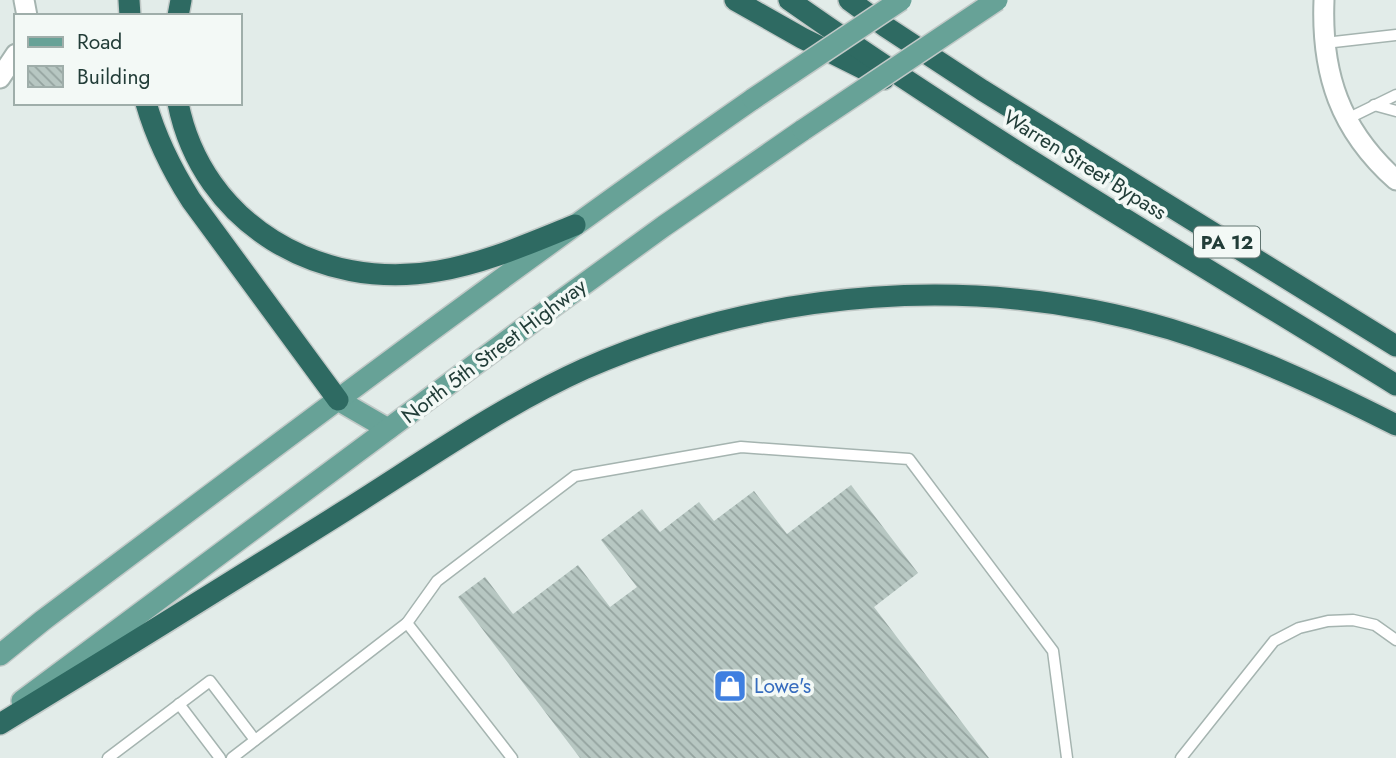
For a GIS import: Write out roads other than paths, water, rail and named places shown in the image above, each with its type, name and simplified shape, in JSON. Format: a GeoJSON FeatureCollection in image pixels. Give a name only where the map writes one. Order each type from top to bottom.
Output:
{"type":"FeatureCollection","features":[{"type":"Feature","properties":{"kind":"highway"},"geometry":{"type":"LineString","coordinates":[[735,0],[802,38],[964,118]]}},
{"type":"Feature","properties":{"kind":"highway","name":"Warren Street Bypass"},"geometry":{"type":"LineString","coordinates":[[789,0],[964,118],[1396,385]]}},
{"type":"Feature","properties":{"kind":"highway","name":"Warren Street Bypass"},"geometry":{"type":"LineString","coordinates":[[849,0],[982,90],[1396,346]]}},
{"type":"Feature","properties":{"kind":"highway"},"geometry":{"type":"LineString","coordinates":[[147,105],[156,134],[178,181],[338,400]]}},
{"type":"Feature","properties":{"kind":"highway"},"geometry":{"type":"LineString","coordinates":[[179,105],[193,149],[202,167],[226,200],[248,222],[272,240],[328,266],[357,273],[388,275],[437,272],[498,255],[575,225]]}},
{"type":"Feature","properties":{"kind":"highway"},"geometry":{"type":"LineString","coordinates":[[0,724],[149,634],[469,432],[542,390],[593,366],[668,337],[759,312],[849,298],[914,295],[985,297],[1075,307],[1167,329],[1215,344],[1338,396],[1396,425]]}},
{"type":"Feature","properties":{"kind":"main road"},"geometry":{"type":"LineString","coordinates":[[0,655],[41,621],[575,225],[753,99],[901,0]]}},
{"type":"Feature","properties":{"kind":"main road","name":"North 5th Street Highway"},"geometry":{"type":"LineString","coordinates":[[0,717],[664,226],[997,0]]}},
{"type":"Feature","properties":{"kind":"main road"},"geometry":{"type":"LineString","coordinates":[[338,400],[388,429]]}},
{"type":"Feature","properties":{"kind":"street"},"geometry":{"type":"LineString","coordinates":[[1324,0],[1324,43],[1333,88],[1347,119],[1368,150],[1396,180]]}},
{"type":"Feature","properties":{"kind":"street"},"geometry":{"type":"LineString","coordinates":[[0,78],[14,57]]}},
{"type":"Feature","properties":{"kind":"lane"},"geometry":{"type":"LineString","coordinates":[[1324,43],[1396,35]]}},
{"type":"Feature","properties":{"kind":"lane"},"geometry":{"type":"LineString","coordinates":[[1347,119],[1396,95]]}},
{"type":"Feature","properties":{"kind":"lane"},"geometry":{"type":"LineString","coordinates":[[1374,105],[1396,111]]}},
{"type":"Feature","properties":{"kind":"lane"},"geometry":{"type":"LineString","coordinates":[[232,758],[407,623],[437,582],[575,476],[741,447],[909,459],[1053,651],[1067,758]]}},
{"type":"Feature","properties":{"kind":"lane"},"geometry":{"type":"LineString","coordinates":[[1181,758],[1274,641],[1299,628],[1328,621],[1353,620],[1375,625],[1396,640]]}},
{"type":"Feature","properties":{"kind":"lane"},"geometry":{"type":"LineString","coordinates":[[407,623],[512,758]]}},
{"type":"Feature","properties":{"kind":"lane"},"geometry":{"type":"LineString","coordinates":[[108,758],[210,681],[256,740]]}},
{"type":"Feature","properties":{"kind":"lane"},"geometry":{"type":"LineString","coordinates":[[178,704],[220,758]]}},
{"type":"Feature","properties":{"kind":"place","name":"Lowe's"},"geometry":{"type":"Point","coordinates":[730,686]}}]}
